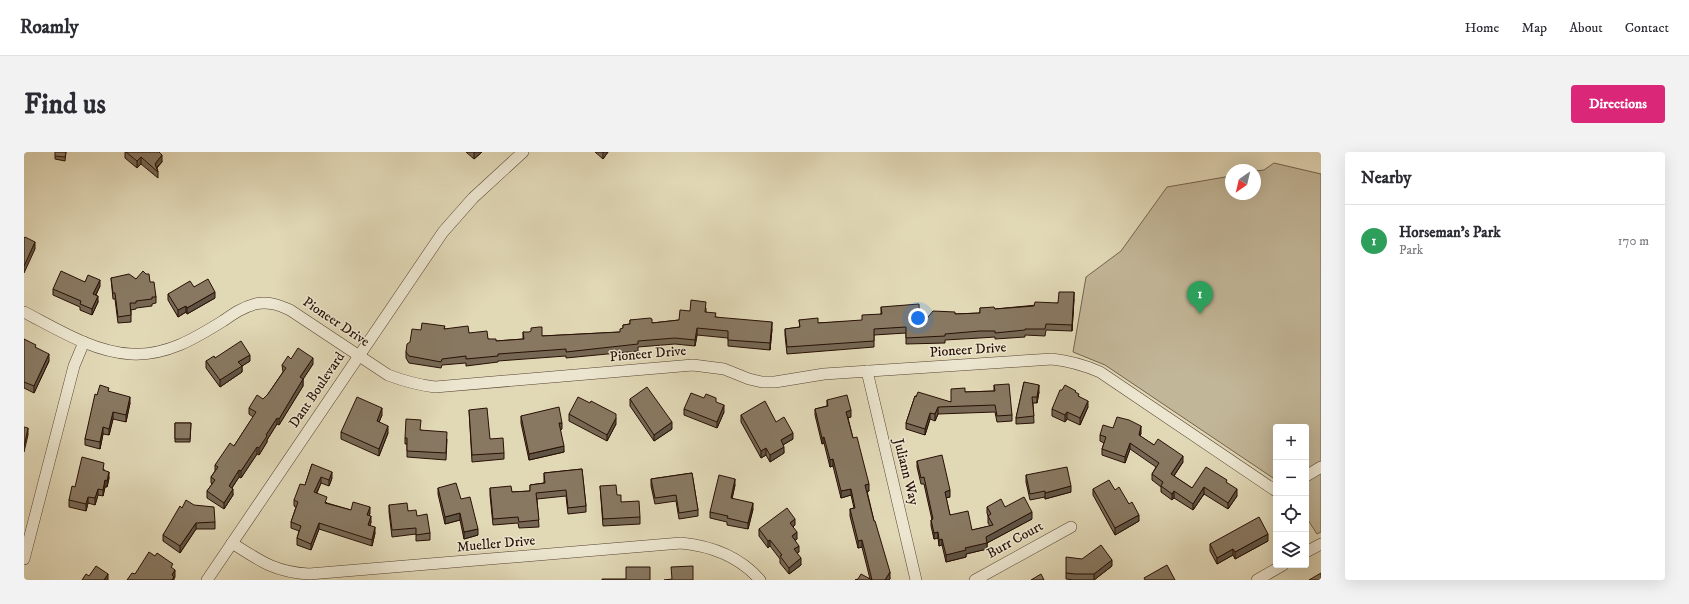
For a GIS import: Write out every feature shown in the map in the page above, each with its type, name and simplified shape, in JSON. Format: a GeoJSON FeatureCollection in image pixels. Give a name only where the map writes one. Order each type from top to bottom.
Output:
{"type":"FeatureCollection","features":[{"type":"Feature","properties":{"kind":"street","name":"Dant Boulevard"},"geometry":{"type":"LineString","coordinates":[[207,580],[443,232],[469,202],[523,152]]}},
{"type":"Feature","properties":{"kind":"street","name":"Pioneer Drive"},"geometry":{"type":"LineString","coordinates":[[24,312],[84,342],[100,348],[132,354],[149,354],[182,345],[244,308],[256,304],[268,303],[280,305],[290,310],[388,375],[419,385],[435,387],[693,365],[724,370],[762,382],[776,382],[824,374],[1052,359],[1068,361],[1084,365],[1100,372],[1273,489]]}},
{"type":"Feature","properties":{"kind":"street"},"geometry":{"type":"LineString","coordinates":[[24,559],[74,366],[84,342]]}},
{"type":"Feature","properties":{"kind":"street","name":"Juliann Way"},"geometry":{"type":"LineString","coordinates":[[867,371],[916,580]]}},
{"type":"Feature","properties":{"kind":"street"},"geometry":{"type":"LineString","coordinates":[[1309,474],[1321,467]]}},
{"type":"Feature","properties":{"kind":"street","name":"Burr Court"},"geometry":{"type":"LineString","coordinates":[[975,580],[1071,527]]}},
{"type":"Feature","properties":{"kind":"street","name":"Mueller Drive"},"geometry":{"type":"LineString","coordinates":[[232,543],[261,562],[277,569],[293,573],[309,574],[681,543],[696,544],[712,548],[729,555],[744,565],[760,580]]}},
{"type":"Feature","properties":{"kind":"street"},"geometry":{"type":"LineString","coordinates":[[1309,547],[1321,544]]}},
{"type":"Feature","properties":{"kind":"street"},"geometry":{"type":"LineString","coordinates":[[1257,580],[1278,568]]}},
{"type":"Feature","properties":{"kind":"shaded area"},"geometry":{"type":"Polygon","coordinates":[[[1274,163],[1321,174],[1321,532],[1317,534],[1309,522],[1309,424],[1273,424],[1273,478],[1105,365],[1073,352],[1086,277],[1121,251],[1167,187],[1225,177],[1225,200],[1261,200],[1261,170],[1274,163]]]}},
{"type":"Feature","properties":{"kind":"building"},"geometry":{"type":"Polygon","coordinates":[[[55,152],[66,152],[65,157],[55,156],[55,152]]]}},
{"type":"Feature","properties":{"kind":"building"},"geometry":{"type":"Polygon","coordinates":[[[126,152],[159,152],[162,155],[155,164],[158,172],[141,157],[137,161],[126,152]]]}},
{"type":"Feature","properties":{"kind":"building"},"geometry":{"type":"Polygon","coordinates":[[[25,237],[35,242],[24,266],[24,238],[25,237]]]}},
{"type":"Feature","properties":{"kind":"building"},"geometry":{"type":"Polygon","coordinates":[[[61,271],[85,282],[88,275],[100,280],[93,294],[98,296],[92,309],[80,304],[81,301],[53,289],[61,271]]]}},
{"type":"Feature","properties":{"kind":"building"},"geometry":{"type":"Polygon","coordinates":[[[143,271],[146,274],[149,274],[150,282],[154,282],[156,297],[136,301],[136,303],[130,303],[131,315],[118,317],[115,293],[113,293],[111,278],[129,274],[136,279],[143,271]]]}},
{"type":"Feature","properties":{"kind":"building"},"geometry":{"type":"Polygon","coordinates":[[[208,279],[215,292],[187,308],[186,306],[178,310],[168,294],[190,281],[194,287],[208,279]]]}},
{"type":"Feature","properties":{"kind":"building"},"geometry":{"type":"Polygon","coordinates":[[[1059,292],[1074,292],[1072,325],[1046,324],[1045,329],[1025,329],[995,333],[995,331],[980,331],[945,334],[945,336],[906,338],[906,327],[874,329],[874,341],[787,347],[785,329],[800,327],[799,320],[818,318],[818,323],[862,320],[862,315],[882,314],[881,307],[919,304],[920,327],[933,311],[955,312],[955,314],[980,313],[980,308],[994,307],[995,309],[1034,306],[1035,302],[1058,303],[1059,292]]]}},
{"type":"Feature","properties":{"kind":"building"},"geometry":{"type":"Polygon","coordinates":[[[691,300],[706,302],[705,312],[716,313],[715,317],[772,322],[770,343],[728,340],[728,331],[697,328],[695,340],[675,338],[638,341],[638,344],[566,352],[566,349],[498,354],[498,356],[466,359],[466,356],[442,359],[441,362],[409,356],[406,352],[407,344],[410,342],[412,329],[421,330],[422,323],[445,326],[444,329],[468,326],[469,333],[487,331],[488,339],[496,339],[496,341],[524,339],[523,332],[529,332],[531,331],[531,328],[539,327],[542,327],[542,336],[620,332],[623,325],[630,324],[630,320],[650,318],[652,319],[652,323],[679,320],[680,310],[690,311],[691,300]]]}},
{"type":"Feature","properties":{"kind":"building"},"geometry":{"type":"Polygon","coordinates":[[[24,339],[36,345],[35,347],[49,354],[34,386],[24,382],[24,339]]]}},
{"type":"Feature","properties":{"kind":"building"},"geometry":{"type":"Polygon","coordinates":[[[241,341],[250,355],[238,362],[242,366],[220,380],[206,361],[214,356],[215,358],[241,341]]]}},
{"type":"Feature","properties":{"kind":"building"},"geometry":{"type":"Polygon","coordinates":[[[298,348],[313,358],[300,377],[303,379],[279,419],[277,418],[259,448],[257,447],[241,471],[239,470],[229,486],[233,489],[224,503],[207,491],[215,480],[211,477],[218,467],[215,465],[230,443],[234,446],[256,412],[249,408],[257,395],[263,399],[268,394],[286,368],[282,365],[288,356],[291,359],[298,348]]]}},
{"type":"Feature","properties":{"kind":"building"},"geometry":{"type":"Polygon","coordinates":[[[1024,382],[1039,385],[1037,397],[1032,397],[1034,416],[1016,418],[1024,382]]]}},
{"type":"Feature","properties":{"kind":"building"},"geometry":{"type":"Polygon","coordinates":[[[1009,384],[1012,415],[997,416],[995,405],[938,407],[935,414],[930,413],[925,429],[906,423],[915,396],[916,397],[918,392],[951,402],[951,389],[965,388],[965,392],[995,391],[994,385],[1009,384]]]}},
{"type":"Feature","properties":{"kind":"building"},"geometry":{"type":"Polygon","coordinates":[[[100,385],[109,388],[108,391],[130,397],[126,415],[113,412],[109,429],[103,427],[100,442],[85,439],[95,394],[97,395],[100,385]]]}},
{"type":"Feature","properties":{"kind":"building"},"geometry":{"type":"Polygon","coordinates":[[[1065,385],[1076,391],[1075,392],[1079,394],[1078,396],[1088,401],[1080,418],[1067,412],[1065,415],[1052,409],[1060,390],[1062,390],[1065,385]]]}},
{"type":"Feature","properties":{"kind":"building"},"geometry":{"type":"Polygon","coordinates":[[[647,387],[672,422],[654,435],[630,399],[647,387]]]}},
{"type":"Feature","properties":{"kind":"building"},"geometry":{"type":"Polygon","coordinates":[[[691,393],[704,398],[706,394],[716,398],[716,402],[724,405],[717,422],[684,409],[691,393]]]}},
{"type":"Feature","properties":{"kind":"building"},"geometry":{"type":"Polygon","coordinates":[[[847,395],[851,410],[846,412],[853,438],[857,437],[869,484],[865,485],[874,521],[890,572],[885,580],[872,580],[862,540],[858,541],[850,509],[855,508],[851,489],[841,491],[833,459],[830,460],[824,437],[822,438],[815,409],[828,406],[827,400],[847,395]]]}},
{"type":"Feature","properties":{"kind":"building"},"geometry":{"type":"Polygon","coordinates":[[[357,397],[382,408],[377,421],[388,426],[379,449],[341,432],[357,397]]]}},
{"type":"Feature","properties":{"kind":"building"},"geometry":{"type":"Polygon","coordinates":[[[578,397],[590,403],[591,401],[616,414],[616,418],[607,435],[569,414],[578,397]]]}},
{"type":"Feature","properties":{"kind":"building"},"geometry":{"type":"Polygon","coordinates":[[[765,401],[776,422],[784,417],[793,433],[781,440],[784,447],[770,455],[766,448],[761,451],[741,415],[765,401]]]}},
{"type":"Feature","properties":{"kind":"building"},"geometry":{"type":"Polygon","coordinates":[[[559,407],[562,423],[559,423],[564,446],[529,454],[521,416],[559,407]]]}},
{"type":"Feature","properties":{"kind":"building"},"geometry":{"type":"Polygon","coordinates":[[[487,408],[490,439],[503,438],[504,453],[472,455],[469,410],[487,408]]]}},
{"type":"Feature","properties":{"kind":"building"},"geometry":{"type":"Polygon","coordinates":[[[1117,417],[1129,420],[1141,426],[1139,435],[1154,445],[1158,439],[1183,456],[1171,474],[1192,488],[1206,467],[1227,480],[1226,482],[1237,489],[1228,503],[1204,487],[1193,504],[1174,491],[1172,494],[1161,486],[1163,482],[1152,474],[1159,463],[1130,443],[1125,457],[1102,449],[1106,437],[1100,435],[1103,425],[1113,428],[1117,417]]]}},
{"type":"Feature","properties":{"kind":"building"},"geometry":{"type":"Polygon","coordinates":[[[406,419],[421,420],[420,430],[447,432],[446,453],[407,451],[407,438],[405,438],[406,419]]]}},
{"type":"Feature","properties":{"kind":"building"},"geometry":{"type":"Polygon","coordinates":[[[175,423],[191,423],[190,439],[175,439],[175,423]]]}},
{"type":"Feature","properties":{"kind":"building"},"geometry":{"type":"Polygon","coordinates":[[[24,427],[28,428],[24,446],[24,427]]]}},
{"type":"Feature","properties":{"kind":"building"},"geometry":{"type":"Polygon","coordinates":[[[942,455],[950,490],[945,492],[950,515],[968,511],[972,530],[993,525],[988,516],[991,514],[987,507],[1001,499],[1005,507],[1024,497],[1032,512],[986,537],[987,543],[965,548],[966,550],[946,555],[942,539],[939,540],[938,532],[934,533],[931,520],[933,519],[924,477],[921,478],[917,461],[942,455]]]}},
{"type":"Feature","properties":{"kind":"building"},"geometry":{"type":"Polygon","coordinates":[[[82,457],[104,463],[103,470],[109,472],[107,481],[105,480],[103,490],[98,489],[95,498],[88,497],[86,504],[69,500],[72,486],[75,487],[82,457]]]}},
{"type":"Feature","properties":{"kind":"building"},"geometry":{"type":"Polygon","coordinates":[[[312,464],[332,472],[329,480],[321,477],[314,492],[327,497],[325,503],[351,510],[353,502],[370,507],[367,515],[371,516],[368,525],[375,527],[372,540],[319,523],[311,544],[297,538],[301,526],[291,522],[298,502],[294,500],[300,484],[305,485],[312,464]]]}},
{"type":"Feature","properties":{"kind":"building"},"geometry":{"type":"Polygon","coordinates":[[[1067,467],[1071,486],[1045,493],[1045,491],[1030,494],[1026,475],[1067,467]]]}},
{"type":"Feature","properties":{"kind":"building"},"geometry":{"type":"Polygon","coordinates":[[[582,469],[586,506],[568,508],[566,490],[536,493],[539,520],[519,522],[518,517],[493,519],[490,488],[511,486],[512,492],[530,491],[530,485],[545,483],[544,473],[582,469]]]}},
{"type":"Feature","properties":{"kind":"building"},"geometry":{"type":"Polygon","coordinates":[[[692,473],[698,510],[679,513],[676,495],[655,498],[651,479],[692,473]]]}},
{"type":"Feature","properties":{"kind":"building"},"geometry":{"type":"Polygon","coordinates":[[[719,475],[735,479],[731,498],[753,503],[748,523],[710,512],[719,475]]]}},
{"type":"Feature","properties":{"kind":"building"},"geometry":{"type":"Polygon","coordinates":[[[1109,480],[1115,490],[1119,487],[1129,504],[1132,502],[1139,515],[1115,528],[1093,489],[1109,480]]]}},
{"type":"Feature","properties":{"kind":"building"},"geometry":{"type":"Polygon","coordinates":[[[456,483],[461,499],[470,497],[478,529],[464,532],[460,513],[445,517],[438,488],[456,483]]]}},
{"type":"Feature","properties":{"kind":"building"},"geometry":{"type":"Polygon","coordinates":[[[616,485],[617,495],[621,495],[621,502],[639,501],[640,517],[603,519],[600,486],[616,485]]]}},
{"type":"Feature","properties":{"kind":"building"},"geometry":{"type":"Polygon","coordinates":[[[186,500],[194,505],[214,507],[215,522],[196,523],[180,546],[163,535],[180,506],[182,508],[186,500]]]}},
{"type":"Feature","properties":{"kind":"building"},"geometry":{"type":"Polygon","coordinates":[[[407,503],[408,511],[416,510],[417,516],[427,514],[430,533],[416,535],[416,528],[392,530],[389,505],[407,503]]]}},
{"type":"Feature","properties":{"kind":"building"},"geometry":{"type":"Polygon","coordinates":[[[787,508],[795,519],[790,523],[797,532],[792,536],[799,546],[794,549],[801,558],[789,568],[780,556],[782,555],[770,540],[768,541],[759,529],[787,508]]]}},
{"type":"Feature","properties":{"kind":"building"},"geometry":{"type":"Polygon","coordinates":[[[1259,517],[1268,534],[1235,552],[1233,549],[1217,558],[1210,544],[1259,517]]]}},
{"type":"Feature","properties":{"kind":"building"},"geometry":{"type":"Polygon","coordinates":[[[1101,545],[1112,560],[1094,574],[1066,573],[1066,557],[1082,559],[1101,545]]]}},
{"type":"Feature","properties":{"kind":"building"},"geometry":{"type":"Polygon","coordinates":[[[149,552],[155,556],[157,553],[173,564],[171,567],[175,570],[172,575],[174,577],[172,580],[127,580],[132,573],[135,574],[149,552]]]}},
{"type":"Feature","properties":{"kind":"building"},"geometry":{"type":"Polygon","coordinates":[[[1167,565],[1175,580],[1145,580],[1144,578],[1167,565]]]}},
{"type":"Feature","properties":{"kind":"building"},"geometry":{"type":"Polygon","coordinates":[[[96,566],[108,574],[104,580],[82,580],[86,574],[89,576],[96,566]]]}},
{"type":"Feature","properties":{"kind":"building"},"geometry":{"type":"Polygon","coordinates":[[[693,566],[693,580],[664,580],[672,579],[671,567],[693,566]]]}},
{"type":"Feature","properties":{"kind":"building"},"geometry":{"type":"Polygon","coordinates":[[[626,567],[650,567],[650,580],[602,580],[626,579],[626,567]]]}},
{"type":"Feature","properties":{"kind":"building"},"geometry":{"type":"Polygon","coordinates":[[[1321,573],[1321,580],[1309,580],[1321,573]]]}},
{"type":"Feature","properties":{"kind":"building"},"geometry":{"type":"Polygon","coordinates":[[[861,574],[872,580],[855,580],[858,579],[861,574]]]}},
{"type":"Feature","properties":{"kind":"building"},"geometry":{"type":"Polygon","coordinates":[[[1041,574],[1044,580],[1031,580],[1041,574]]]}},
{"type":"Feature","properties":{"kind":"place","name":"Horseman's Park"},"geometry":{"type":"Point","coordinates":[1200,314]}}]}
